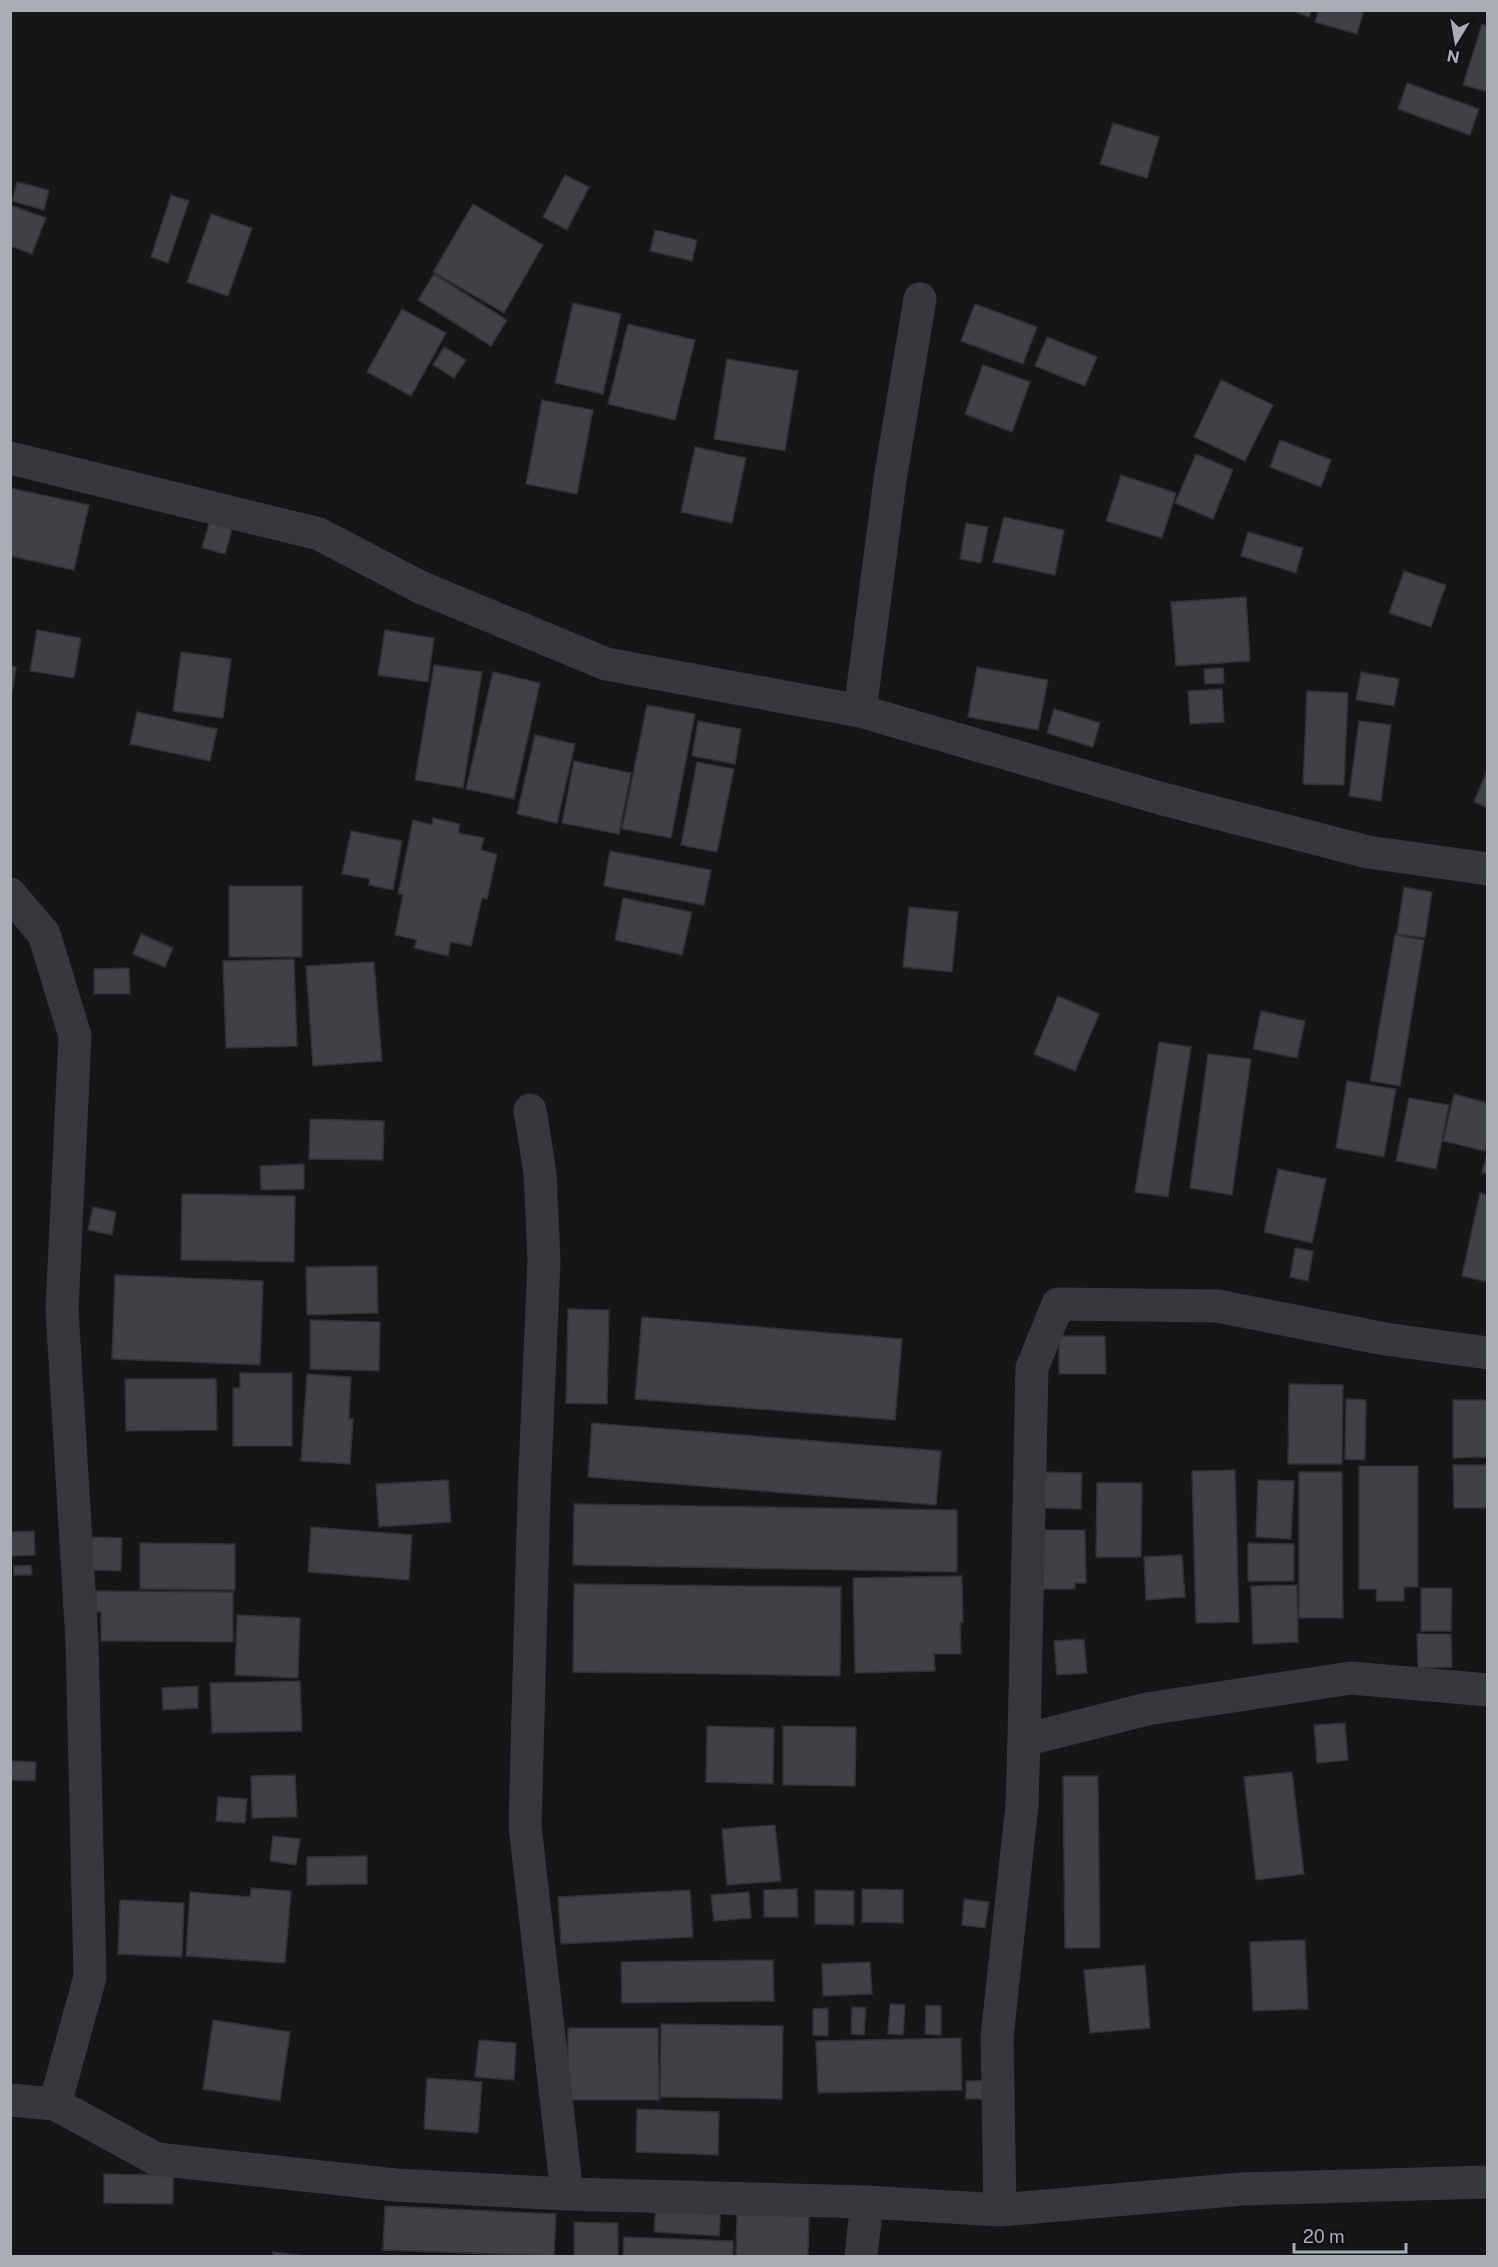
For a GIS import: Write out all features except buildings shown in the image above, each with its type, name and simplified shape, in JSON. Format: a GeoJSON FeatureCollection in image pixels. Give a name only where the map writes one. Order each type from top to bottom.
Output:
{"type":"FeatureCollection","features":[{"type":"Feature","properties":{"kind":"street"},"geometry":{"type":"LineString","coordinates":[[860,711],[890,480],[920,299]]}},
{"type":"Feature","properties":{"kind":"street"},"geometry":{"type":"LineString","coordinates":[[10,458],[320,534],[420,587],[606,664],[860,711],[1163,799],[1368,852],[1488,868]]}},
{"type":"Feature","properties":{"kind":"street"},"geometry":{"type":"LineString","coordinates":[[10,894],[44,934],[75,1036],[62,1310],[82,1641],[90,1977],[55,2104]]}},
{"type":"Feature","properties":{"kind":"street"},"geometry":{"type":"LineString","coordinates":[[530,1110],[540,1173],[544,1260],[534,1495],[525,1826],[567,2194]]}},
{"type":"Feature","properties":{"kind":"street"},"geometry":{"type":"LineString","coordinates":[[1000,2210],[997,2037],[1022,1805],[1032,1368],[1058,1304],[1217,1306],[1385,1339],[1488,1353]]}},
{"type":"Feature","properties":{"kind":"street"},"geometry":{"type":"LineString","coordinates":[[1024,1740],[1147,1709],[1351,1678],[1488,1690]]}},
{"type":"Feature","properties":{"kind":"street"},"geometry":{"type":"LineString","coordinates":[[10,2100],[55,2104],[156,2159],[395,2186],[567,2194],[867,2202],[1000,2210],[1242,2189],[1488,2182]]}},
{"type":"Feature","properties":{"kind":"street"},"geometry":{"type":"LineString","coordinates":[[861,2256],[867,2202]]}}]}
